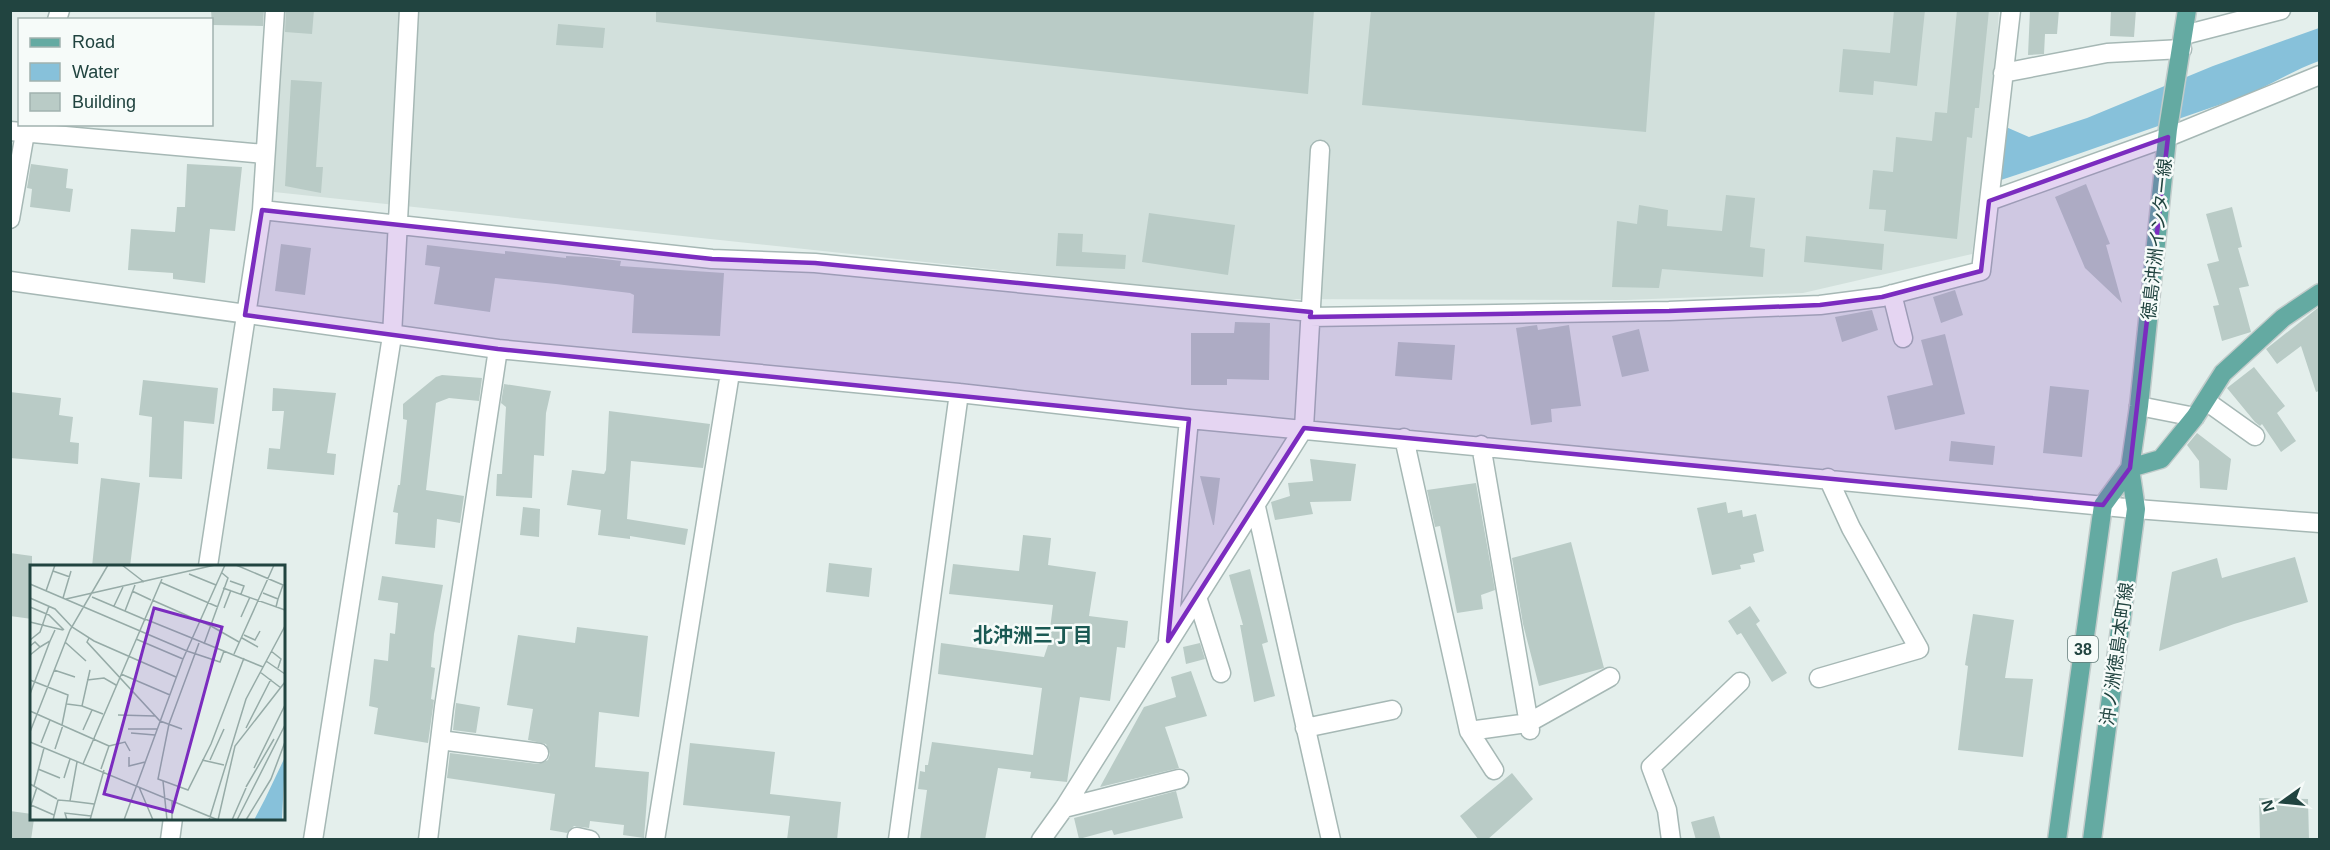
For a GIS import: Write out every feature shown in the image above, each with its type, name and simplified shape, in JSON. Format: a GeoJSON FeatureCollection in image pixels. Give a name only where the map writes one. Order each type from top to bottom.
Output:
{"type":"FeatureCollection","features":[{"type":"Feature","properties":{"kind":"main road","name":"徳島沖洲インター線"},"geometry":{"type":"LineString","coordinates":[[2130,468],[2139,406],[2168,133],[2187,10]]}},
{"type":"Feature","properties":{"kind":"main road"},"geometry":{"type":"LineString","coordinates":[[2130,468],[2161,459],[2195,417],[2223,373],[2283,318],[2319,293]]}},
{"type":"Feature","properties":{"kind":"main road","name":"沖ノ洲徳島本町線"},"geometry":{"type":"LineString","coordinates":[[2057,840],[2103,505],[2130,468]]}},
{"type":"Feature","properties":{"kind":"main road","name":"沖ノ洲徳島本町線"},"geometry":{"type":"LineString","coordinates":[[2092,840],[2136,509],[2130,468]]}},
{"type":"Feature","properties":{"kind":"street"},"geometry":{"type":"LineString","coordinates":[[209,565],[262,210],[274,10]]}},
{"type":"Feature","properties":{"kind":"street"},"geometry":{"type":"LineString","coordinates":[[313,840],[392,336],[409,10]]}},
{"type":"Feature","properties":{"kind":"street"},"geometry":{"type":"LineString","coordinates":[[262,210],[712,259],[815,263],[1311,314],[1820,305],[1893,294],[1981,271],[2011,10]]}},
{"type":"Feature","properties":{"kind":"street"},"geometry":{"type":"LineString","coordinates":[[2003,73],[2108,53],[2181,50],[2281,10]]}},
{"type":"Feature","properties":{"kind":"street"},"geometry":{"type":"LineString","coordinates":[[1989,201],[2319,75]]}},
{"type":"Feature","properties":{"kind":"street"},"geometry":{"type":"LineString","coordinates":[[10,219],[24,130],[264,154]]}},
{"type":"Feature","properties":{"kind":"street"},"geometry":{"type":"LineString","coordinates":[[1041,840],[1064,808],[1304,428],[1320,150]]}},
{"type":"Feature","properties":{"kind":"street"},"geometry":{"type":"LineString","coordinates":[[10,280],[392,336],[498,349],[730,373],[960,393],[1189,419],[1304,428],[2136,509],[2319,523]]}},
{"type":"Feature","properties":{"kind":"street"},"geometry":{"type":"LineString","coordinates":[[1893,294],[1903,338]]}},
{"type":"Feature","properties":{"kind":"street"},"geometry":{"type":"LineString","coordinates":[[428,840],[440,740],[498,349]]}},
{"type":"Feature","properties":{"kind":"street"},"geometry":{"type":"LineString","coordinates":[[655,840],[730,373]]}},
{"type":"Feature","properties":{"kind":"street"},"geometry":{"type":"LineString","coordinates":[[898,840],[960,393]]}},
{"type":"Feature","properties":{"kind":"street"},"geometry":{"type":"LineString","coordinates":[[2206,401],[2256,436]]}},
{"type":"Feature","properties":{"kind":"street"},"geometry":{"type":"LineString","coordinates":[[2139,406],[2195,417]]}},
{"type":"Feature","properties":{"kind":"street"},"geometry":{"type":"LineString","coordinates":[[1168,641],[1189,419]]}},
{"type":"Feature","properties":{"kind":"street"},"geometry":{"type":"LineString","coordinates":[[1404,438],[1469,731],[1494,770]]}},
{"type":"Feature","properties":{"kind":"street"},"geometry":{"type":"LineString","coordinates":[[1481,445],[1529,727]]}},
{"type":"Feature","properties":{"kind":"street"},"geometry":{"type":"LineString","coordinates":[[1819,678],[1919,649],[1851,528],[1828,478]]}},
{"type":"Feature","properties":{"kind":"street"},"geometry":{"type":"LineString","coordinates":[[1256,507],[1331,840]]}},
{"type":"Feature","properties":{"kind":"street"},"geometry":{"type":"LineString","coordinates":[[1197,597],[1221,673]]}},
{"type":"Feature","properties":{"kind":"street"},"geometry":{"type":"LineString","coordinates":[[1469,731],[1529,727],[1610,677]]}},
{"type":"Feature","properties":{"kind":"street"},"geometry":{"type":"LineString","coordinates":[[1671,840],[1667,810],[1651,767],[1740,682]]}},
{"type":"Feature","properties":{"kind":"street"},"geometry":{"type":"LineString","coordinates":[[1305,729],[1392,710]]}},
{"type":"Feature","properties":{"kind":"street"},"geometry":{"type":"LineString","coordinates":[[440,740],[539,753]]}},
{"type":"Feature","properties":{"kind":"street"},"geometry":{"type":"LineString","coordinates":[[1064,808],[1179,779]]}},
{"type":"Feature","properties":{"kind":"street"},"geometry":{"type":"LineString","coordinates":[[170,840],[173,820]]}},
{"type":"Feature","properties":{"kind":"highlighted area"},"geometry":{"type":"Polygon","coordinates":[[[2168,137],[2130,468],[2103,505],[1304,428],[1168,641],[1189,419],[498,349],[245,315],[262,210],[712,259],[815,263],[1311,312],[1310,317],[1669,311],[1820,305],[1882,297],[1981,271],[1989,201],[2168,137]]]}},
{"type":"Feature","properties":{"kind":"shaded area"},"geometry":{"type":"Polygon","coordinates":[[[282,11],[1999,11],[1994,82],[1972,254],[1803,293],[1626,300],[1270,299],[274,192],[282,11]]]}},
{"type":"Feature","properties":{"kind":"water"},"geometry":{"type":"Polygon","coordinates":[[[2319,28],[2319,61],[2236,99],[2001,180],[2006,127],[2029,137],[2087,118],[2213,66],[2319,28]]]}},
{"type":"Feature","properties":{"kind":"building"},"geometry":{"type":"Polygon","coordinates":[[[211,10],[264,10],[263,26],[213,25],[211,10]]]}},
{"type":"Feature","properties":{"kind":"building"},"geometry":{"type":"Polygon","coordinates":[[[286,10],[314,10],[312,34],[285,32],[286,10]]]}},
{"type":"Feature","properties":{"kind":"building"},"geometry":{"type":"Polygon","coordinates":[[[656,10],[1314,10],[1308,94],[656,22],[656,10]]]}},
{"type":"Feature","properties":{"kind":"building"},"geometry":{"type":"Polygon","coordinates":[[[1371,10],[1655,10],[1646,132],[1362,105],[1371,10]]]}},
{"type":"Feature","properties":{"kind":"building"},"geometry":{"type":"Polygon","coordinates":[[[1894,10],[1925,10],[1917,86],[1874,81],[1873,95],[1839,92],[1843,49],[1890,53],[1894,10]]]}},
{"type":"Feature","properties":{"kind":"building"},"geometry":{"type":"Polygon","coordinates":[[[1957,10],[1989,10],[1979,108],[1975,108],[1972,138],[1967,137],[1957,239],[1884,231],[1886,210],[1869,209],[1873,170],[1893,172],[1896,137],[1932,141],[1935,112],[1947,113],[1957,10]]]}},
{"type":"Feature","properties":{"kind":"building"},"geometry":{"type":"Polygon","coordinates":[[[2030,10],[2059,10],[2057,34],[2045,34],[2044,54],[2028,55],[2030,10]]]}},
{"type":"Feature","properties":{"kind":"building"},"geometry":{"type":"Polygon","coordinates":[[[2111,10],[2136,10],[2134,37],[2110,36],[2111,10]]]}},
{"type":"Feature","properties":{"kind":"building"},"geometry":{"type":"Polygon","coordinates":[[[558,24],[605,28],[603,48],[556,45],[558,24]]]}},
{"type":"Feature","properties":{"kind":"building"},"geometry":{"type":"Polygon","coordinates":[[[291,80],[322,82],[316,167],[323,167],[321,193],[285,186],[291,80]]]}},
{"type":"Feature","properties":{"kind":"building"},"geometry":{"type":"Polygon","coordinates":[[[31,164],[68,169],[66,188],[73,189],[70,212],[30,207],[32,189],[27,188],[31,164]]]}},
{"type":"Feature","properties":{"kind":"building"},"geometry":{"type":"Polygon","coordinates":[[[187,164],[242,167],[235,231],[210,229],[205,283],[173,279],[173,273],[128,270],[131,229],[175,232],[177,207],[185,207],[187,164]]]}},
{"type":"Feature","properties":{"kind":"building"},"geometry":{"type":"Polygon","coordinates":[[[2086,184],[2110,244],[2106,245],[2122,303],[2085,268],[2055,197],[2086,184]]]}},
{"type":"Feature","properties":{"kind":"building"},"geometry":{"type":"Polygon","coordinates":[[[1726,195],[1755,198],[1750,247],[1765,249],[1763,277],[1662,269],[1659,288],[1612,287],[1617,221],[1637,224],[1639,205],[1668,210],[1667,226],[1722,231],[1726,195]]]}},
{"type":"Feature","properties":{"kind":"building"},"geometry":{"type":"Polygon","coordinates":[[[2232,207],[2242,247],[2238,248],[2249,286],[2239,288],[2251,332],[2222,341],[2213,306],[2219,305],[2207,264],[2219,261],[2206,214],[2232,207]]]}},
{"type":"Feature","properties":{"kind":"building"},"geometry":{"type":"Polygon","coordinates":[[[1149,213],[1235,225],[1228,275],[1142,262],[1149,213]]]}},
{"type":"Feature","properties":{"kind":"building"},"geometry":{"type":"Polygon","coordinates":[[[1058,233],[1083,234],[1082,252],[1126,255],[1125,269],[1056,266],[1058,233]]]}},
{"type":"Feature","properties":{"kind":"building"},"geometry":{"type":"Polygon","coordinates":[[[1806,236],[1884,244],[1882,270],[1804,262],[1806,236]]]}},
{"type":"Feature","properties":{"kind":"building"},"geometry":{"type":"Polygon","coordinates":[[[281,244],[311,248],[305,295],[275,291],[281,244]]]}},
{"type":"Feature","properties":{"kind":"building"},"geometry":{"type":"Polygon","coordinates":[[[427,245],[505,254],[505,251],[566,258],[566,256],[588,257],[621,261],[620,266],[724,273],[720,336],[632,333],[634,295],[556,284],[495,278],[490,312],[434,304],[440,267],[425,265],[427,245]]]}},
{"type":"Feature","properties":{"kind":"building"},"geometry":{"type":"Polygon","coordinates":[[[1955,290],[1963,315],[1941,323],[1933,297],[1955,290]]]}},
{"type":"Feature","properties":{"kind":"building"},"geometry":{"type":"Polygon","coordinates":[[[2319,307],[2319,391],[2316,392],[2301,346],[2277,364],[2266,349],[2319,307]]]}},
{"type":"Feature","properties":{"kind":"building"},"geometry":{"type":"Polygon","coordinates":[[[1872,310],[1878,330],[1842,342],[1835,317],[1872,310]]]}},
{"type":"Feature","properties":{"kind":"building"},"geometry":{"type":"Polygon","coordinates":[[[1235,322],[1270,323],[1269,380],[1227,379],[1227,385],[1191,385],[1191,333],[1234,333],[1235,322]]]}},
{"type":"Feature","properties":{"kind":"building"},"geometry":{"type":"Polygon","coordinates":[[[1537,325],[1538,330],[1569,325],[1581,406],[1551,409],[1552,422],[1531,425],[1516,328],[1537,325]]]}},
{"type":"Feature","properties":{"kind":"building"},"geometry":{"type":"Polygon","coordinates":[[[1639,329],[1649,371],[1622,377],[1612,336],[1639,329]]]}},
{"type":"Feature","properties":{"kind":"building"},"geometry":{"type":"Polygon","coordinates":[[[1945,334],[1965,414],[1895,430],[1887,396],[1933,385],[1921,340],[1945,334]]]}},
{"type":"Feature","properties":{"kind":"building"},"geometry":{"type":"Polygon","coordinates":[[[1398,342],[1455,345],[1452,380],[1395,376],[1398,342]]]}},
{"type":"Feature","properties":{"kind":"building"},"geometry":{"type":"Polygon","coordinates":[[[2254,367],[2285,406],[2277,413],[2296,441],[2281,452],[2262,424],[2260,426],[2255,422],[2227,388],[2254,367]]]}},
{"type":"Feature","properties":{"kind":"building"},"geometry":{"type":"Polygon","coordinates":[[[442,375],[482,378],[479,401],[449,398],[436,403],[426,490],[464,496],[460,523],[437,519],[435,548],[395,544],[398,513],[393,512],[398,485],[400,485],[407,420],[403,419],[403,404],[436,377],[442,375]]]}},
{"type":"Feature","properties":{"kind":"building"},"geometry":{"type":"Polygon","coordinates":[[[143,380],[218,388],[214,424],[184,421],[182,479],[149,477],[152,417],[139,415],[143,380]]]}},
{"type":"Feature","properties":{"kind":"building"},"geometry":{"type":"Polygon","coordinates":[[[504,384],[551,391],[546,413],[544,456],[534,455],[532,498],[496,496],[497,474],[502,474],[506,407],[501,403],[504,384]]]}},
{"type":"Feature","properties":{"kind":"building"},"geometry":{"type":"Polygon","coordinates":[[[2050,386],[2089,390],[2082,457],[2043,453],[2050,386]]]}},
{"type":"Feature","properties":{"kind":"building"},"geometry":{"type":"Polygon","coordinates":[[[273,388],[336,393],[327,453],[336,454],[334,475],[267,469],[269,448],[280,449],[284,411],[272,411],[273,388]]]}},
{"type":"Feature","properties":{"kind":"building"},"geometry":{"type":"Polygon","coordinates":[[[10,392],[61,398],[59,415],[73,417],[70,442],[79,443],[78,464],[10,458],[10,392]]]}},
{"type":"Feature","properties":{"kind":"building"},"geometry":{"type":"Polygon","coordinates":[[[609,411],[710,424],[703,468],[631,461],[627,519],[688,529],[685,545],[630,536],[630,539],[598,535],[601,510],[567,505],[572,470],[604,474],[606,470],[609,411]]]}},
{"type":"Feature","properties":{"kind":"building"},"geometry":{"type":"Polygon","coordinates":[[[2197,433],[2231,459],[2227,490],[2200,488],[2199,461],[2187,445],[2197,433]]]}},
{"type":"Feature","properties":{"kind":"building"},"geometry":{"type":"Polygon","coordinates":[[[1951,441],[1995,446],[1993,465],[1949,461],[1951,441]]]}},
{"type":"Feature","properties":{"kind":"building"},"geometry":{"type":"Polygon","coordinates":[[[1310,459],[1356,464],[1351,501],[1310,502],[1313,514],[1275,520],[1271,502],[1290,496],[1288,483],[1313,481],[1310,459]]]}},
{"type":"Feature","properties":{"kind":"building"},"geometry":{"type":"Polygon","coordinates":[[[1200,476],[1220,478],[1214,525],[1213,525],[1200,476]]]}},
{"type":"Feature","properties":{"kind":"building"},"geometry":{"type":"Polygon","coordinates":[[[101,478],[140,483],[130,565],[92,565],[101,478]]]}},
{"type":"Feature","properties":{"kind":"building"},"geometry":{"type":"Polygon","coordinates":[[[1476,483],[1495,590],[1481,595],[1483,609],[1457,613],[1440,526],[1435,527],[1427,490],[1476,483]]]}},
{"type":"Feature","properties":{"kind":"building"},"geometry":{"type":"Polygon","coordinates":[[[1726,502],[1728,513],[1742,510],[1743,517],[1756,514],[1764,551],[1753,554],[1755,562],[1740,565],[1741,569],[1712,575],[1697,508],[1726,502]]]}},
{"type":"Feature","properties":{"kind":"building"},"geometry":{"type":"Polygon","coordinates":[[[523,507],[540,509],[539,537],[520,535],[523,507]]]}},
{"type":"Feature","properties":{"kind":"building"},"geometry":{"type":"Polygon","coordinates":[[[1023,535],[1051,538],[1048,565],[1096,572],[1089,616],[1128,621],[1125,648],[1117,647],[1110,701],[1080,697],[1067,782],[1030,778],[1031,772],[998,768],[985,840],[920,840],[927,790],[918,789],[920,771],[925,772],[925,765],[928,765],[932,742],[1033,755],[1042,688],[938,674],[941,643],[1044,657],[1048,645],[1053,605],[949,594],[953,564],[1019,571],[1023,535]]]}},
{"type":"Feature","properties":{"kind":"building"},"geometry":{"type":"Polygon","coordinates":[[[1571,542],[1604,668],[1539,686],[1523,624],[1512,558],[1571,542]]]}},
{"type":"Feature","properties":{"kind":"building"},"geometry":{"type":"Polygon","coordinates":[[[10,553],[32,556],[30,619],[10,616],[10,553]]]}},
{"type":"Feature","properties":{"kind":"building"},"geometry":{"type":"Polygon","coordinates":[[[2295,557],[2308,602],[2234,624],[2159,651],[2172,572],[2217,558],[2222,578],[2295,557]]]}},
{"type":"Feature","properties":{"kind":"building"},"geometry":{"type":"Polygon","coordinates":[[[829,563],[872,568],[869,597],[826,592],[829,563]]]}},
{"type":"Feature","properties":{"kind":"building"},"geometry":{"type":"Polygon","coordinates":[[[1250,569],[1268,642],[1262,644],[1275,696],[1254,702],[1240,625],[1243,625],[1229,575],[1250,569]]]}},
{"type":"Feature","properties":{"kind":"building"},"geometry":{"type":"Polygon","coordinates":[[[382,576],[443,585],[434,634],[431,667],[435,668],[431,699],[434,700],[428,743],[374,734],[378,708],[369,706],[374,659],[388,661],[390,633],[395,634],[398,603],[378,600],[382,576]]]}},
{"type":"Feature","properties":{"kind":"building"},"geometry":{"type":"Polygon","coordinates":[[[1750,606],[1760,621],[1756,624],[1787,673],[1772,682],[1741,633],[1737,635],[1728,621],[1750,606]]]}},
{"type":"Feature","properties":{"kind":"building"},"geometry":{"type":"Polygon","coordinates":[[[1973,614],[2014,620],[2005,678],[2033,679],[2023,757],[1958,750],[1968,666],[1965,665],[1973,614]]]}},
{"type":"Feature","properties":{"kind":"building"},"geometry":{"type":"Polygon","coordinates":[[[577,627],[648,636],[639,717],[599,712],[595,767],[649,772],[644,838],[623,835],[624,825],[590,821],[589,828],[574,826],[567,833],[550,830],[555,794],[447,778],[450,753],[538,764],[548,760],[550,754],[546,744],[528,740],[533,709],[507,705],[518,635],[575,643],[577,627]]]}},
{"type":"Feature","properties":{"kind":"building"},"geometry":{"type":"Polygon","coordinates":[[[1200,643],[1205,659],[1186,664],[1183,647],[1200,643]]]}},
{"type":"Feature","properties":{"kind":"building"},"geometry":{"type":"Polygon","coordinates":[[[1191,671],[1207,716],[1165,727],[1179,768],[1100,787],[1144,707],[1176,697],[1171,677],[1191,671]]]}},
{"type":"Feature","properties":{"kind":"building"},"geometry":{"type":"Polygon","coordinates":[[[456,703],[480,707],[476,733],[453,730],[456,703]]]}},
{"type":"Feature","properties":{"kind":"building"},"geometry":{"type":"Polygon","coordinates":[[[690,743],[775,752],[770,794],[841,802],[837,840],[787,840],[790,816],[683,805],[690,743]]]}},
{"type":"Feature","properties":{"kind":"building"},"geometry":{"type":"Polygon","coordinates":[[[1512,773],[1533,799],[1487,840],[1479,840],[1460,816],[1512,773]]]}},
{"type":"Feature","properties":{"kind":"building"},"geometry":{"type":"Polygon","coordinates":[[[1176,791],[1183,818],[1114,835],[1112,830],[1079,839],[1074,818],[1176,791]]]}},
{"type":"Feature","properties":{"kind":"building"},"geometry":{"type":"Polygon","coordinates":[[[2259,798],[2308,799],[2309,840],[2260,840],[2259,798]]]}},
{"type":"Feature","properties":{"kind":"building"},"geometry":{"type":"Polygon","coordinates":[[[10,811],[30,814],[30,820],[34,820],[31,840],[10,840],[10,811]]]}},
{"type":"Feature","properties":{"kind":"building"},"geometry":{"type":"Polygon","coordinates":[[[1714,816],[1721,840],[1696,840],[1691,822],[1714,816]]]}},
{"type":"Feature","properties":{"kind":"district","name":"北沖洲三丁目"},"geometry":{"type":"Point","coordinates":[1033,635]}}]}
